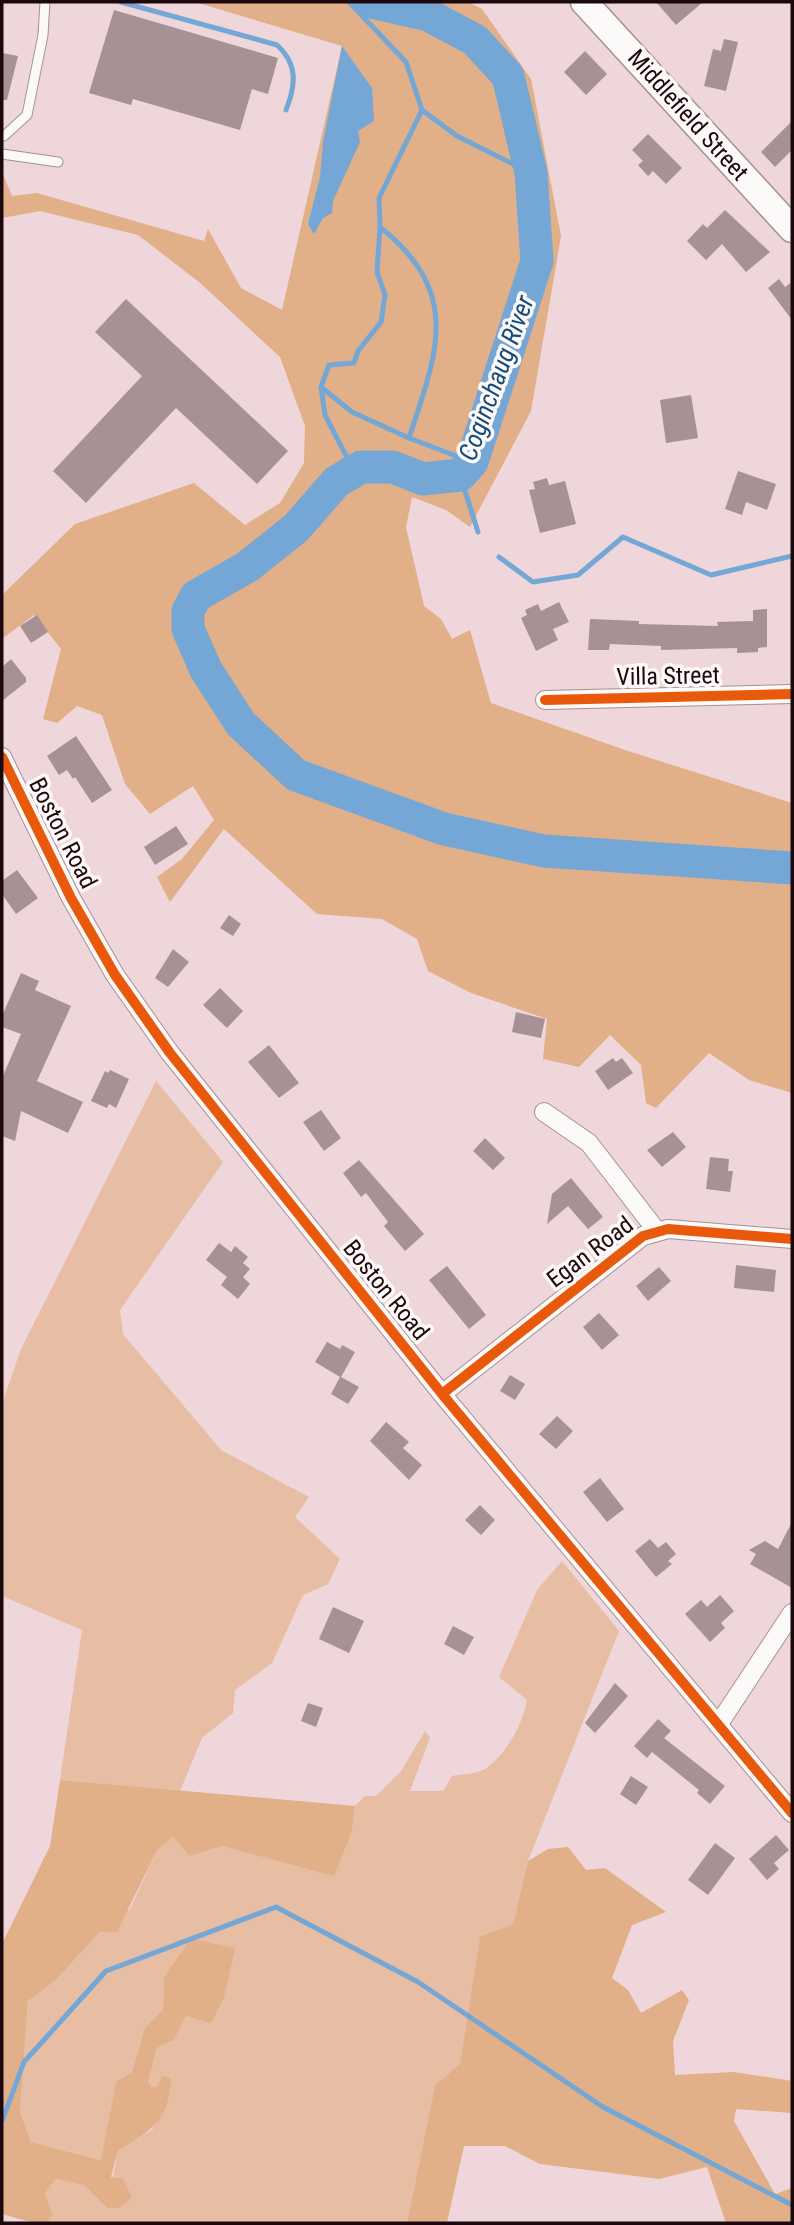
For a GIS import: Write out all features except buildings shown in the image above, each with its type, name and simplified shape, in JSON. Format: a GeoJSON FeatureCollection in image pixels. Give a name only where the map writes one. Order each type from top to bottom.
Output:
{"type":"FeatureCollection","features":[{"type":"Feature","properties":{"kind":"main road","name":"Middlefield Street"},"geometry":{"type":"LineString","coordinates":[[584,2],[792,229]]}},
{"type":"Feature","properties":{"kind":"street","name":"Villa Street"},"geometry":{"type":"LineString","coordinates":[[545,700],[792,694]]}},
{"type":"Feature","properties":{"kind":"street","name":"Boston Road"},"geometry":{"type":"LineString","coordinates":[[2,757],[71,898],[116,975],[170,1053],[442,1394],[792,1813]]}},
{"type":"Feature","properties":{"kind":"street"},"geometry":{"type":"LineString","coordinates":[[544,1112],[589,1143],[656,1230]]}},
{"type":"Feature","properties":{"kind":"street","name":"Egan Road"},"geometry":{"type":"LineString","coordinates":[[442,1394],[633,1242],[656,1230],[792,1239]]}},
{"type":"Feature","properties":{"kind":"street"},"geometry":{"type":"LineString","coordinates":[[718,1725],[792,1613]]}},
{"type":"Feature","properties":{"kind":"lane"},"geometry":{"type":"LineString","coordinates":[[4,136],[27,114],[43,35],[45,2]]}},
{"type":"Feature","properties":{"kind":"lane"},"geometry":{"type":"LineString","coordinates":[[2,154],[58,162]]}},
{"type":"Feature","properties":{"kind":"shaded area"},"geometry":{"type":"Polygon","coordinates":[[[195,2],[468,2],[482,9],[531,79],[561,236],[531,411],[470,527],[446,510],[412,497],[406,527],[424,606],[441,619],[452,639],[470,630],[491,703],[625,750],[792,803],[792,1093],[749,1080],[709,1053],[656,1108],[646,1103],[641,1065],[610,1035],[579,1067],[543,1059],[547,1019],[471,993],[428,971],[417,939],[382,919],[317,914],[224,829],[170,902],[157,877],[182,859],[214,820],[193,786],[150,814],[125,784],[102,715],[77,706],[57,723],[43,719],[61,649],[34,615],[2,639],[2,595],[75,524],[194,483],[245,525],[280,503],[304,463],[305,426],[280,357],[199,282],[138,235],[40,211],[2,218],[2,172],[12,196],[37,193],[204,241],[208,229],[241,288],[282,310],[342,46],[195,2]]]}},
{"type":"Feature","properties":{"kind":"shaded area"},"geometry":{"type":"Polygon","coordinates":[[[156,1081],[223,1162],[120,1310],[123,1334],[221,1450],[309,1497],[295,1517],[340,1559],[328,1584],[303,1595],[272,1663],[235,1690],[233,1713],[202,1738],[180,1791],[60,1780],[82,1630],[2,1596],[2,1404],[21,1349],[156,1081]]]}},
{"type":"Feature","properties":{"kind":"shaded area"},"geometry":{"type":"Polygon","coordinates":[[[562,1561],[619,1631],[528,1861],[513,1924],[480,1938],[460,2064],[435,2085],[407,2223],[48,2223],[51,2215],[45,2193],[56,2179],[84,2185],[107,2208],[118,2151],[153,2129],[158,2086],[152,2087],[148,2082],[157,2048],[174,2040],[186,2016],[164,1977],[163,2010],[145,2029],[132,2072],[116,2082],[102,2160],[31,2142],[20,2112],[28,2001],[55,1981],[100,1932],[130,1909],[157,1850],[173,1836],[190,1856],[223,1846],[270,1856],[352,1831],[355,1806],[365,1796],[376,1796],[401,1771],[425,1731],[430,1738],[410,1791],[443,1791],[452,1776],[478,1772],[493,1763],[512,1738],[522,1719],[527,1700],[499,1677],[537,1590],[562,1561]]]}},
{"type":"Feature","properties":{"kind":"shaded area"},"geometry":{"type":"Polygon","coordinates":[[[60,1780],[355,1806],[352,1831],[334,1876],[223,1846],[190,1856],[173,1837],[157,1850],[117,1932],[100,1932],[55,1981],[28,2001],[20,2112],[31,2142],[101,2160],[116,2082],[132,2072],[145,2028],[163,2010],[164,1977],[191,1939],[235,1948],[224,1998],[211,2023],[186,2016],[174,2040],[157,2048],[148,2082],[152,2087],[158,2086],[162,2076],[171,2078],[167,2105],[149,2130],[118,2151],[111,2177],[123,2179],[132,2197],[119,2208],[107,2208],[84,2185],[56,2179],[45,2193],[52,2215],[48,2223],[33,2223],[2,2214],[2,1944],[50,1846],[60,1780]]]}},
{"type":"Feature","properties":{"kind":"shaded area"},"geometry":{"type":"Polygon","coordinates":[[[568,1847],[586,1870],[605,1868],[666,1912],[632,1925],[612,1978],[628,1990],[641,2013],[682,1990],[689,2000],[673,2041],[675,2075],[734,2072],[792,2081],[792,2113],[736,2109],[734,2121],[775,2194],[792,2188],[792,2223],[726,2223],[707,2167],[659,2179],[540,2164],[505,2146],[464,2146],[447,2223],[407,2223],[435,2085],[460,2064],[480,1937],[513,1924],[528,1861],[548,1849],[568,1847]]]}},
{"type":"Feature","properties":{"kind":"water"},"geometry":{"type":"Polygon","coordinates":[[[342,46],[372,88],[374,121],[358,131],[360,142],[333,201],[332,213],[323,218],[314,234],[308,224],[320,177],[323,142],[342,46]]]}},
{"type":"Feature","properties":{"kind":"waterway"},"geometry":{"type":"LineString","coordinates":[[121,2],[277,45],[292,67],[292,92],[286,110]]}},
{"type":"Feature","properties":{"kind":"waterway"},"geometry":{"type":"LineString","coordinates":[[349,2],[406,62],[422,110],[379,198],[380,227],[406,251],[423,275],[433,300],[436,324],[434,350],[409,438],[472,462]]}},
{"type":"Feature","properties":{"kind":"waterway","name":"Coginchaug River"},"geometry":{"type":"LineString","coordinates":[[371,2],[428,15],[475,40],[508,76],[531,173],[537,261],[472,462],[460,475],[423,479],[393,467],[361,467],[336,482],[296,528],[247,567],[196,596],[188,611],[188,629],[206,670],[241,724],[296,775],[444,829],[544,851],[792,868]]}},
{"type":"Feature","properties":{"kind":"waterway"},"geometry":{"type":"LineString","coordinates":[[422,110],[457,136],[531,173]]}},
{"type":"Feature","properties":{"kind":"waterway"},"geometry":{"type":"LineString","coordinates":[[354,471],[325,415],[321,387],[329,365],[354,363],[358,351],[381,322],[385,295],[377,272],[380,227]]}},
{"type":"Feature","properties":{"kind":"waterway"},"geometry":{"type":"LineString","coordinates":[[321,387],[352,412],[409,438]]}},
{"type":"Feature","properties":{"kind":"waterway"},"geometry":{"type":"LineString","coordinates":[[460,475],[478,532]]}},
{"type":"Feature","properties":{"kind":"waterway"},"geometry":{"type":"LineString","coordinates":[[499,557],[533,582],[578,575],[623,537],[711,575],[792,556]]}},
{"type":"Feature","properties":{"kind":"waterway"},"geometry":{"type":"LineString","coordinates":[[2,2121],[24,2062],[106,1971],[276,1907],[418,1982],[603,2107],[792,2205]]}},
{"type":"Feature","properties":{"kind":"cycle path"},"geometry":{"type":"LineString","coordinates":[[545,700],[792,694]]}},
{"type":"Feature","properties":{"kind":"cycle path"},"geometry":{"type":"LineString","coordinates":[[2,757],[71,898],[115,975],[170,1053],[442,1394],[792,1813]]}},
{"type":"Feature","properties":{"kind":"cycle path"},"geometry":{"type":"LineString","coordinates":[[442,1394],[643,1236],[668,1229],[792,1239]]}}]}
